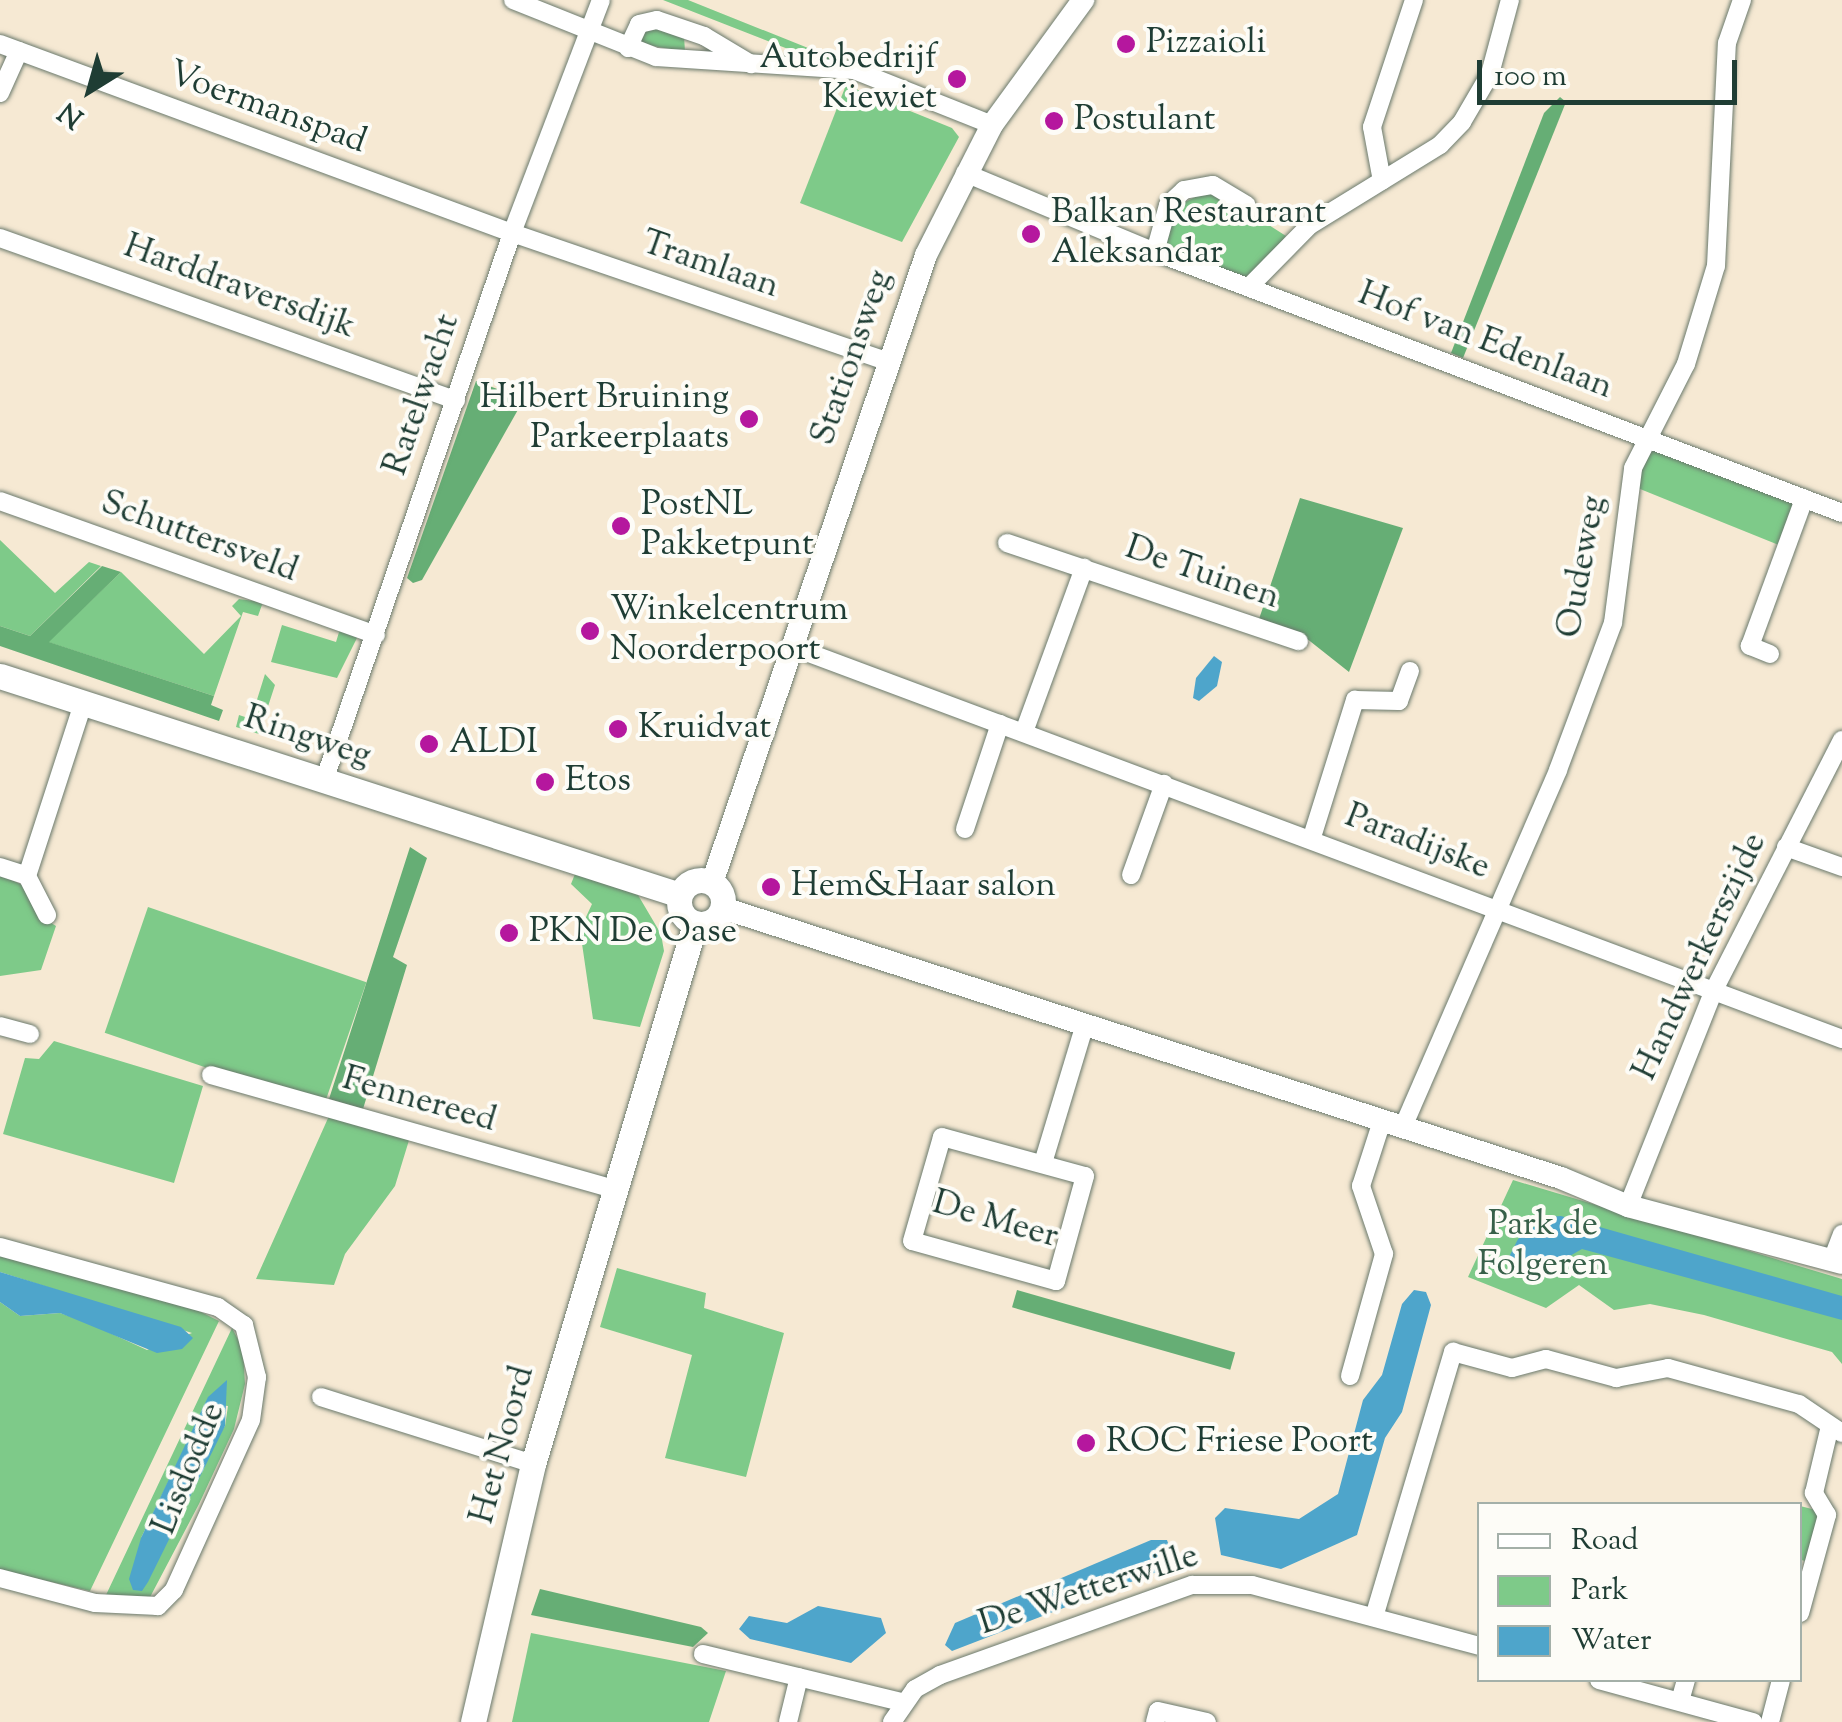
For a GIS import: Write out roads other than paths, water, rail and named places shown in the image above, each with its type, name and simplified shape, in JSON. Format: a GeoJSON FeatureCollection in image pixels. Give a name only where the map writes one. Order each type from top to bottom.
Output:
{"type":"FeatureCollection","features":[{"type":"Feature","properties":{"kind":"main road","name":"Ringweg"},"geometry":{"type":"LineString","coordinates":[[0,676],[680,896]]}},
{"type":"Feature","properties":{"kind":"main road"},"geometry":{"type":"LineString","coordinates":[[694,882],[712,883],[723,908],[706,924],[694,924],[685,917],[680,896],[694,882]]}},
{"type":"Feature","properties":{"kind":"main road"},"geometry":{"type":"LineString","coordinates":[[610,1188],[694,924]]}},
{"type":"Feature","properties":{"kind":"main road","name":"Het Noord"},"geometry":{"type":"LineString","coordinates":[[472,1722],[533,1464],[610,1188]]}},
{"type":"Feature","properties":{"kind":"street"},"geometry":{"type":"LineString","coordinates":[[513,0],[628,48],[668,59],[868,74],[992,125]]}},
{"type":"Feature","properties":{"kind":"street","name":"Ratelwacht"},"geometry":{"type":"LineString","coordinates":[[324,781],[512,233],[601,0]]}},
{"type":"Feature","properties":{"kind":"street","name":"Stationsweg"},"geometry":{"type":"LineString","coordinates":[[712,883],[926,256],[992,125],[1083,0]]}},
{"type":"Feature","properties":{"kind":"street"},"geometry":{"type":"LineString","coordinates":[[1382,181],[1372,128],[1414,0]]}},
{"type":"Feature","properties":{"kind":"street"},"geometry":{"type":"LineString","coordinates":[[1249,288],[1310,224],[1440,145],[1481,96],[1510,0]]}},
{"type":"Feature","properties":{"kind":"street","name":"Oudeweg"},"geometry":{"type":"LineString","coordinates":[[1392,1124],[1498,908],[1613,623],[1634,468],[1686,364],[1716,266],[1726,59],[1740,1]]}},
{"type":"Feature","properties":{"kind":"street"},"geometry":{"type":"LineString","coordinates":[[628,48],[639,24],[657,20],[704,36],[751,64]]}},
{"type":"Feature","properties":{"kind":"street","name":"Voermanspad"},"geometry":{"type":"LineString","coordinates":[[0,44],[512,233]]}},
{"type":"Feature","properties":{"kind":"street"},"geometry":{"type":"LineString","coordinates":[[0,93],[19,51]]}},
{"type":"Feature","properties":{"kind":"street","name":"Hof van Edenlaan"},"geometry":{"type":"LineString","coordinates":[[965,173],[1155,252],[1842,513]]}},
{"type":"Feature","properties":{"kind":"street"},"geometry":{"type":"LineString","coordinates":[[1155,252],[1168,205],[1184,190],[1213,185],[1246,205]]}},
{"type":"Feature","properties":{"kind":"street","name":"Tramlaan"},"geometry":{"type":"LineString","coordinates":[[512,233],[888,362]]}},
{"type":"Feature","properties":{"kind":"street","name":"Harddraversdijk"},"geometry":{"type":"LineString","coordinates":[[0,238],[456,400]]}},
{"type":"Feature","properties":{"kind":"street"},"geometry":{"type":"LineString","coordinates":[[1770,654],[1750,646],[1804,499]]}},
{"type":"Feature","properties":{"kind":"street","name":"Schuttersveld"},"geometry":{"type":"LineString","coordinates":[[0,501],[376,634]]}},
{"type":"Feature","properties":{"kind":"street","name":"De Tuinen"},"geometry":{"type":"LineString","coordinates":[[1007,543],[1299,641]]}},
{"type":"Feature","properties":{"kind":"street","name":"De Tuinen"},"geometry":{"type":"LineString","coordinates":[[1024,732],[1084,568]]}},
{"type":"Feature","properties":{"kind":"street","name":"Paradijske"},"geometry":{"type":"LineString","coordinates":[[793,647],[1312,837],[1842,1039]]}},
{"type":"Feature","properties":{"kind":"street","name":"Paradijske"},"geometry":{"type":"LineString","coordinates":[[1312,837],[1355,700],[1400,701],[1410,671]]}},
{"type":"Feature","properties":{"kind":"street"},"geometry":{"type":"LineString","coordinates":[[26,876],[83,704]]}},
{"type":"Feature","properties":{"kind":"street"},"geometry":{"type":"LineString","coordinates":[[965,830],[1000,724]]}},
{"type":"Feature","properties":{"kind":"street","name":"Handwerkerszijde"},"geometry":{"type":"LineString","coordinates":[[1628,1206],[1714,990],[1842,740]]}},
{"type":"Feature","properties":{"kind":"street"},"geometry":{"type":"LineString","coordinates":[[1131,875],[1164,784]]}},
{"type":"Feature","properties":{"kind":"street"},"geometry":{"type":"LineString","coordinates":[[1786,847],[1842,868]]}},
{"type":"Feature","properties":{"kind":"street"},"geometry":{"type":"LineString","coordinates":[[0,867],[26,876],[47,915]]}},
{"type":"Feature","properties":{"kind":"street"},"geometry":{"type":"LineString","coordinates":[[723,908],[1392,1124],[1628,1206],[1837,1262],[1842,1234]]}},
{"type":"Feature","properties":{"kind":"street","name":"De Meer"},"geometry":{"type":"LineString","coordinates":[[1043,1163],[1086,1024]]}},
{"type":"Feature","properties":{"kind":"street"},"geometry":{"type":"LineString","coordinates":[[0,1026],[30,1034]]}},
{"type":"Feature","properties":{"kind":"street","name":"Fennereed"},"geometry":{"type":"LineString","coordinates":[[211,1075],[610,1188]]}},
{"type":"Feature","properties":{"kind":"street"},"geometry":{"type":"LineString","coordinates":[[1350,1376],[1384,1254],[1362,1186],[1392,1124]]}},
{"type":"Feature","properties":{"kind":"street","name":"De Meer"},"geometry":{"type":"LineString","coordinates":[[942,1138],[1043,1163],[1085,1176],[1056,1281],[912,1241],[942,1138]]}},
{"type":"Feature","properties":{"kind":"street","name":"Lisdodde"},"geometry":{"type":"LineString","coordinates":[[0,1247],[218,1308],[244,1325],[256,1377],[251,1420],[174,1590],[158,1606],[96,1603],[0,1578]]}},
{"type":"Feature","properties":{"kind":"street"},"geometry":{"type":"LineString","coordinates":[[1374,1617],[1453,1352],[1512,1368],[1546,1359],[1616,1378],[1668,1368],[1799,1404],[1836,1432],[1814,1493],[1826,1515],[1802,1605]]}},
{"type":"Feature","properties":{"kind":"street"},"geometry":{"type":"LineString","coordinates":[[321,1397],[533,1464]]}},
{"type":"Feature","properties":{"kind":"street","name":"De Wetterwille"},"geometry":{"type":"LineString","coordinates":[[901,1702],[940,1675],[1192,1586],[1252,1585],[1477,1645]]}},
{"type":"Feature","properties":{"kind":"street"},"geometry":{"type":"LineString","coordinates":[[703,1654],[901,1702],[892,1722]]}},
{"type":"Feature","properties":{"kind":"street"},"geometry":{"type":"LineString","coordinates":[[788,1722],[799,1677]]}},
{"type":"Feature","properties":{"kind":"street"},"geometry":{"type":"LineString","coordinates":[[1610,1682],[1753,1722]]}},
{"type":"Feature","properties":{"kind":"street"},"geometry":{"type":"LineString","coordinates":[[1680,1701],[1685,1682]]}},
{"type":"Feature","properties":{"kind":"street"},"geometry":{"type":"LineString","coordinates":[[1770,1722],[1780,1682]]}},
{"type":"Feature","properties":{"kind":"street"},"geometry":{"type":"LineString","coordinates":[[1155,1722],[1158,1711],[1207,1722]]}},
{"type":"Feature","properties":{"kind":"water"},"geometry":{"type":"Polygon","coordinates":[[[1214,656],[1222,662],[1217,686],[1199,701],[1193,698],[1196,678],[1214,656]]]}},
{"type":"Feature","properties":{"kind":"water"},"geometry":{"type":"Polygon","coordinates":[[[1561,1216],[1842,1296],[1842,1320],[1582,1249],[1533,1277],[1514,1273],[1508,1259],[1518,1239],[1547,1217],[1561,1216]]]}},
{"type":"Feature","properties":{"kind":"water"},"geometry":{"type":"Polygon","coordinates":[[[0,1272],[181,1327],[193,1338],[182,1349],[157,1353],[60,1313],[20,1316],[0,1302],[0,1272]]]}},
{"type":"Feature","properties":{"kind":"water"},"geometry":{"type":"Polygon","coordinates":[[[1414,1290],[1426,1292],[1431,1305],[1402,1412],[1385,1438],[1357,1535],[1281,1569],[1221,1555],[1215,1518],[1225,1508],[1299,1519],[1338,1494],[1363,1400],[1382,1375],[1402,1304],[1414,1290]]]}},
{"type":"Feature","properties":{"kind":"water"},"geometry":{"type":"Polygon","coordinates":[[[227,1380],[225,1426],[148,1582],[142,1591],[133,1590],[129,1579],[141,1538],[208,1397],[227,1380]]]}},
{"type":"Feature","properties":{"kind":"water"},"geometry":{"type":"Polygon","coordinates":[[[1151,1540],[1167,1540],[1170,1549],[1162,1570],[952,1651],[945,1645],[955,1623],[1151,1540]]]}},
{"type":"Feature","properties":{"kind":"water"},"geometry":{"type":"Polygon","coordinates":[[[818,1606],[881,1618],[886,1633],[851,1663],[750,1639],[739,1629],[749,1616],[787,1623],[818,1606]]]}},
{"type":"Feature","properties":{"kind":"place","name":"Pizzaioli"},"geometry":{"type":"Point","coordinates":[1126,44]}},
{"type":"Feature","properties":{"kind":"place","name":"Autobedrijf Kiewiet"},"geometry":{"type":"Point","coordinates":[957,79]}},
{"type":"Feature","properties":{"kind":"place","name":"Postulant"},"geometry":{"type":"Point","coordinates":[1054,121]}},
{"type":"Feature","properties":{"kind":"place","name":"Balkan Restaurant Aleksandar"},"geometry":{"type":"Point","coordinates":[1031,234]}},
{"type":"Feature","properties":{"kind":"place","name":"Hilbert Bruining Parkeerplaats"},"geometry":{"type":"Point","coordinates":[749,419]}},
{"type":"Feature","properties":{"kind":"place","name":"PostNL Pakketpunt"},"geometry":{"type":"Point","coordinates":[621,526]}},
{"type":"Feature","properties":{"kind":"place","name":"Winkelcentrum Noorderpoort"},"geometry":{"type":"Point","coordinates":[590,631]}},
{"type":"Feature","properties":{"kind":"place","name":"Kruidvat"},"geometry":{"type":"Point","coordinates":[618,729]}},
{"type":"Feature","properties":{"kind":"place","name":"ALDI"},"geometry":{"type":"Point","coordinates":[429,744]}},
{"type":"Feature","properties":{"kind":"place","name":"Etos"},"geometry":{"type":"Point","coordinates":[545,782]}},
{"type":"Feature","properties":{"kind":"place","name":"Hem&Haar salon"},"geometry":{"type":"Point","coordinates":[771,887]}},
{"type":"Feature","properties":{"kind":"place","name":"PKN De Oase"},"geometry":{"type":"Point","coordinates":[509,933]}},
{"type":"Feature","properties":{"kind":"place","name":"ROC Friese Poort"},"geometry":{"type":"Point","coordinates":[1086,1443]}},
{"type":"Feature","properties":{"kind":"park label","name":"Park de Folgeren"},"geometry":{"type":"Point","coordinates":[1543,1246]}}]}
